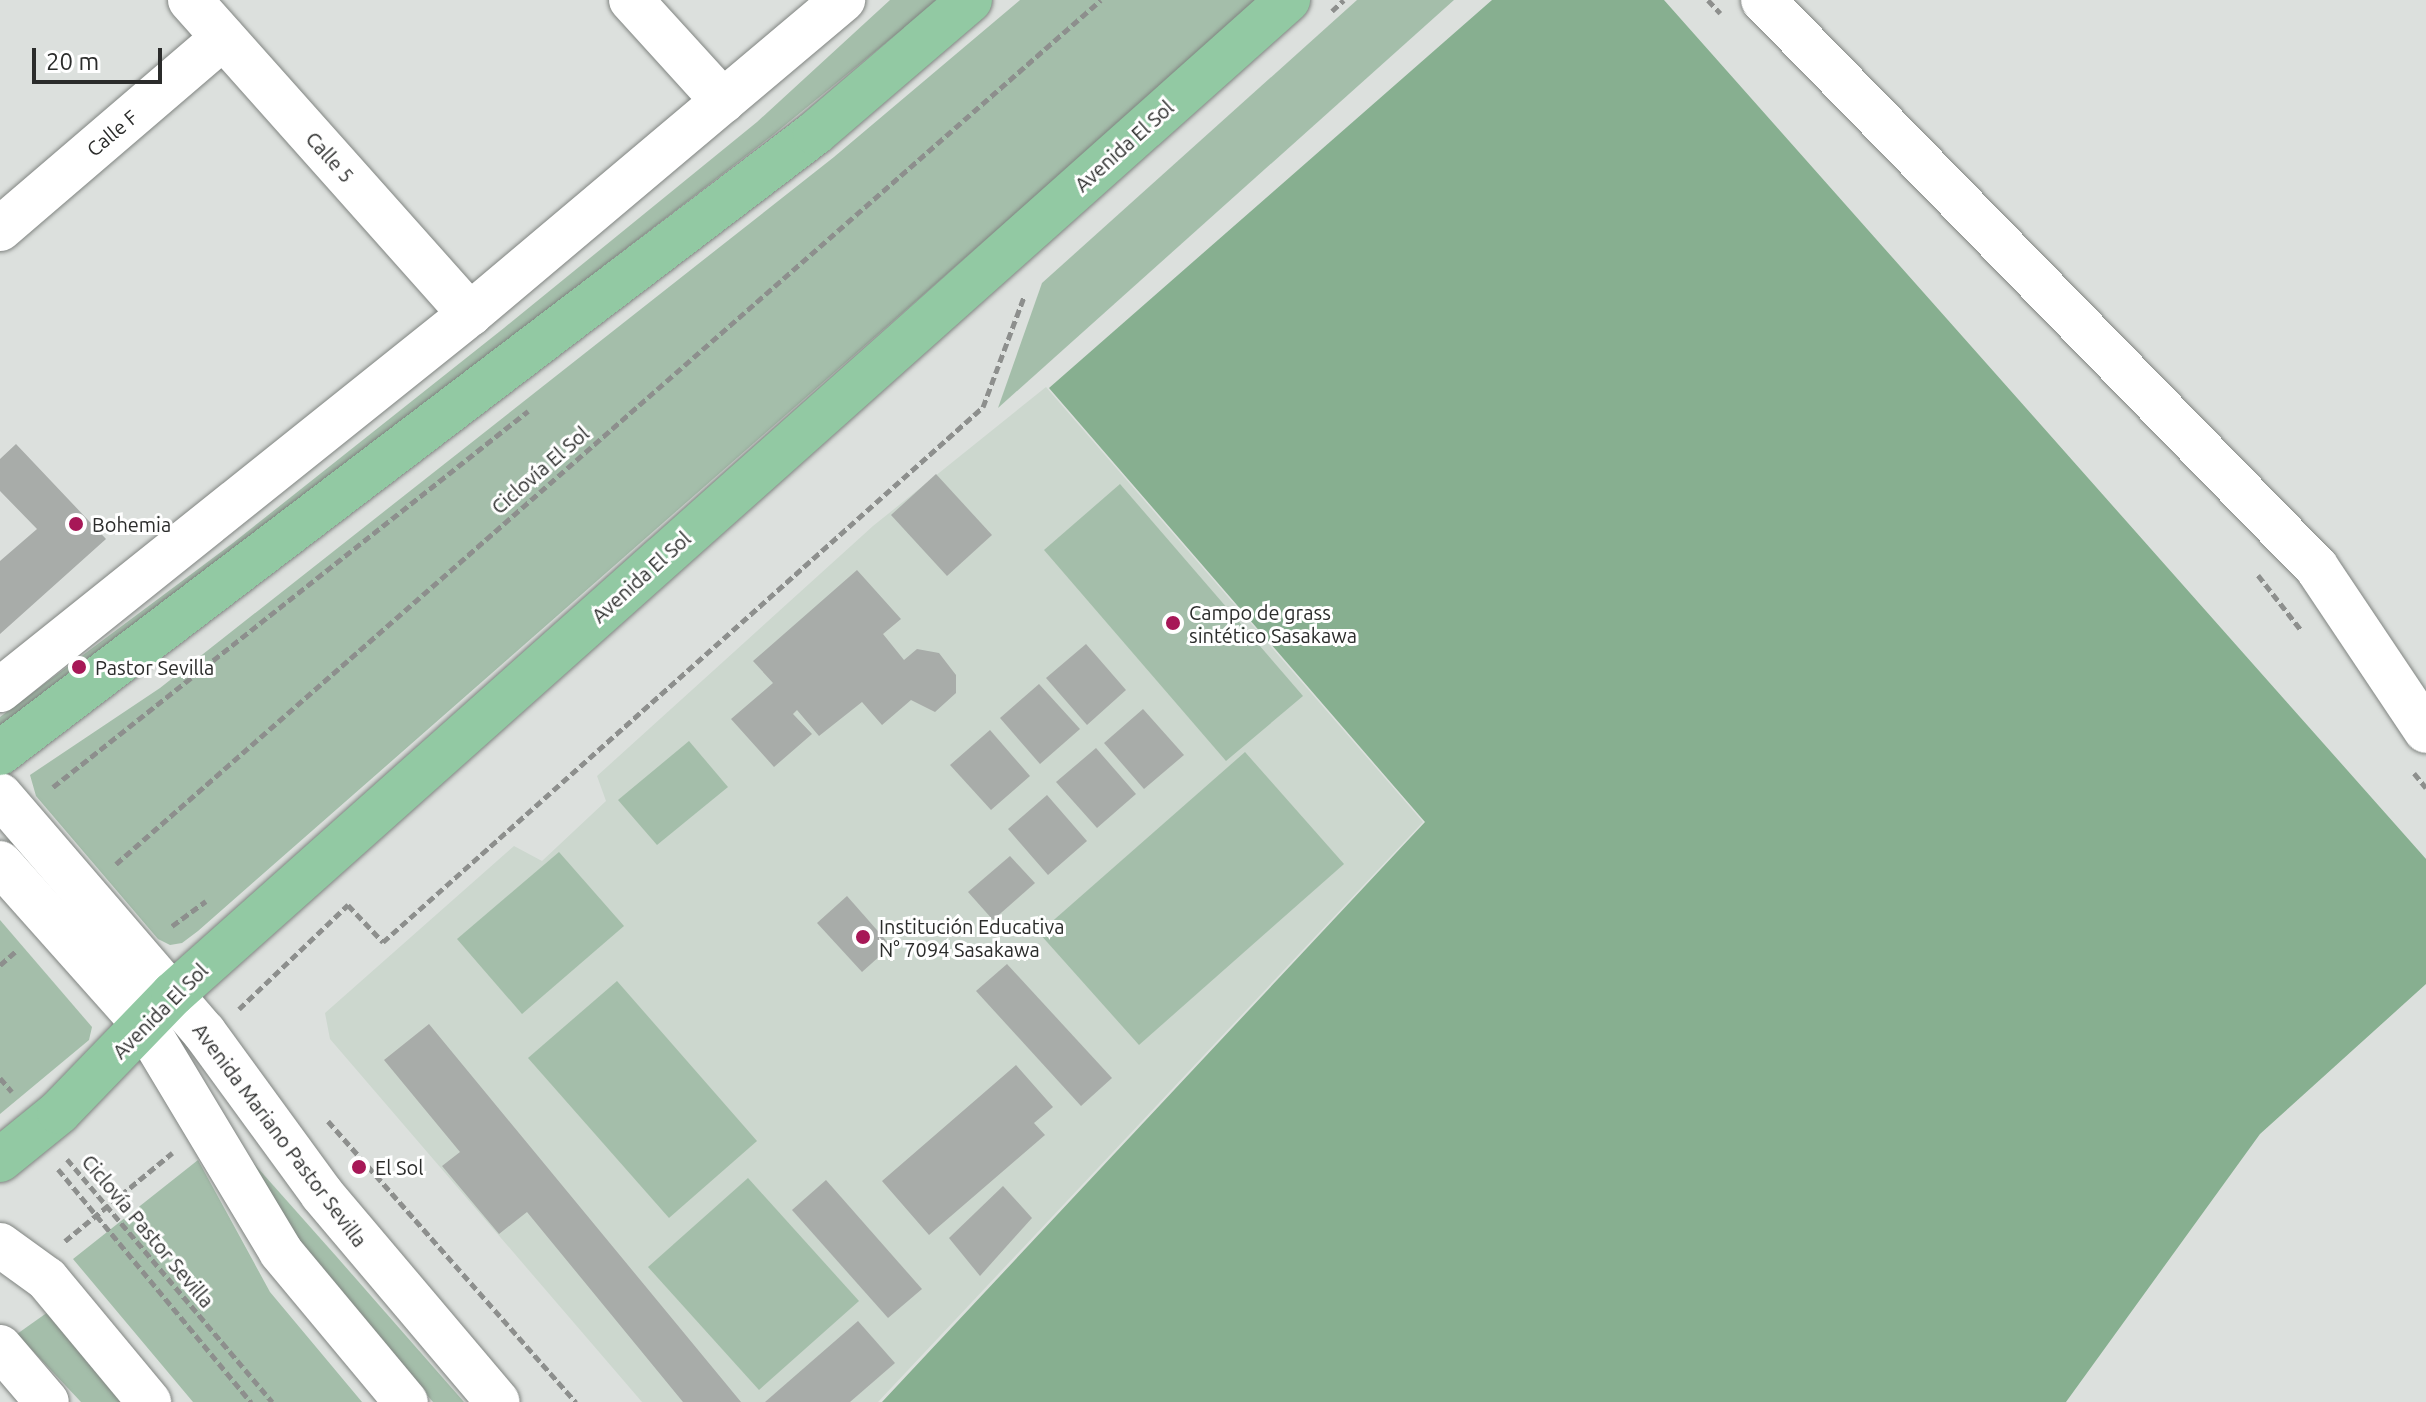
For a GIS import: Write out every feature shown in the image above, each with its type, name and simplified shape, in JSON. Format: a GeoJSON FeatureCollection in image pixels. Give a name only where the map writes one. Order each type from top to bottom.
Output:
{"type":"FeatureCollection","features":[{"type":"Feature","properties":{"kind":"main road"},"geometry":{"type":"LineString","coordinates":[[0,753],[815,133],[970,0]]}},
{"type":"Feature","properties":{"kind":"main road","name":"Avenida El Sol"},"geometry":{"type":"LineString","coordinates":[[24,1141],[146,1027],[173,994],[1304,10]]}},
{"type":"Feature","properties":{"kind":"street","name":"Calle 5"},"geometry":{"type":"LineString","coordinates":[[190,0],[470,314]]}},
{"type":"Feature","properties":{"kind":"street"},"geometry":{"type":"LineString","coordinates":[[631,0],[723,101]]}},
{"type":"Feature","properties":{"kind":"street"},"geometry":{"type":"LineString","coordinates":[[0,690],[470,314],[843,0]]}},
{"type":"Feature","properties":{"kind":"street"},"geometry":{"type":"LineString","coordinates":[[1763,0],[2317,568],[2426,731]]}},
{"type":"Feature","properties":{"kind":"street","name":"Calle F"},"geometry":{"type":"LineString","coordinates":[[0,229],[223,38]]}},
{"type":"Feature","properties":{"kind":"street","name":"Avenida Mariano Pastor Sevilla"},"geometry":{"type":"LineString","coordinates":[[0,795],[173,994],[368,1252],[498,1402]]}},
{"type":"Feature","properties":{"kind":"street"},"geometry":{"type":"LineString","coordinates":[[0,863],[146,1027],[207,1124],[281,1252],[406,1402]]}},
{"type":"Feature","properties":{"kind":"street"},"geometry":{"type":"LineString","coordinates":[[16,1257],[47,1279],[149,1402]]}},
{"type":"Feature","properties":{"kind":"street"},"geometry":{"type":"LineString","coordinates":[[0,1347],[47,1402]]}},
{"type":"Feature","properties":{"kind":"path","name":"Ciclovía El Sol"},"geometry":{"type":"LineString","coordinates":[[84,892],[1101,0]]}},
{"type":"Feature","properties":{"kind":"path"},"geometry":{"type":"LineString","coordinates":[[1304,10],[1344,0]]}},
{"type":"Feature","properties":{"kind":"path"},"geometry":{"type":"LineString","coordinates":[[236,1012],[348,905],[383,942],[983,407],[1025,294]]}},
{"type":"Feature","properties":{"kind":"path"},"geometry":{"type":"LineString","coordinates":[[0,965],[51,920]]}},
{"type":"Feature","properties":{"kind":"path","name":"Ciclovía Pastor Sevilla"},"geometry":{"type":"LineString","coordinates":[[0,1078],[24,1141],[105,1208],[272,1402]]}},
{"type":"Feature","properties":{"kind":"path"},"geometry":{"type":"LineString","coordinates":[[320,1112],[576,1402]]}},
{"type":"Feature","properties":{"kind":"path"},"geometry":{"type":"LineString","coordinates":[[16,1257],[95,1217],[207,1124]]}},
{"type":"Feature","properties":{"kind":"path"},"geometry":{"type":"LineString","coordinates":[[24,1141],[95,1217],[251,1402]]}},
{"type":"Feature","properties":{"kind":"shaded area","name":"Institución Educativa N° 7094 Sasakawa"},"geometry":{"type":"Polygon","coordinates":[[[1046,387],[1423,822],[878,1402],[642,1402],[330,1039],[325,1013],[514,846],[542,861],[606,801],[597,776],[873,526],[1046,387]]]}},
{"type":"Feature","properties":{"kind":"green space"},"geometry":{"type":"Polygon","coordinates":[[[890,0],[938,0],[773,135],[0,733],[0,717],[233,543],[504,328],[757,122],[890,0]]]}},
{"type":"Feature","properties":{"kind":"green space"},"geometry":{"type":"Polygon","coordinates":[[[1020,0],[1259,0],[198,931],[182,943],[170,945],[158,939],[36,796],[30,775],[160,688],[834,157],[1020,0]]]}},
{"type":"Feature","properties":{"kind":"green space"},"geometry":{"type":"Polygon","coordinates":[[[1357,0],[1454,0],[998,408],[1042,283],[1357,0]]]}},
{"type":"Feature","properties":{"kind":"green space"},"geometry":{"type":"Polygon","coordinates":[[[1492,0],[1664,0],[2426,859],[2426,984],[2260,1134],[2066,1402],[882,1402],[1425,822],[1049,388],[1492,0]]]}},
{"type":"Feature","properties":{"kind":"green space","name":"Campo de grass sintético Sasakawa"},"geometry":{"type":"Polygon","coordinates":[[[1120,484],[1303,696],[1226,761],[1044,550],[1120,484]]]}},
{"type":"Feature","properties":{"kind":"green space"},"geometry":{"type":"Polygon","coordinates":[[[689,741],[728,787],[657,845],[618,800],[689,741]]]}},
{"type":"Feature","properties":{"kind":"green space"},"geometry":{"type":"Polygon","coordinates":[[[1245,752],[1344,864],[1139,1045],[1039,933],[1245,752]]]}},
{"type":"Feature","properties":{"kind":"green space"},"geometry":{"type":"Polygon","coordinates":[[[559,852],[624,926],[522,1014],[457,939],[559,852]]]}},
{"type":"Feature","properties":{"kind":"green space"},"geometry":{"type":"Polygon","coordinates":[[[0,920],[92,1027],[89,1040],[0,1114],[0,920]]]}},
{"type":"Feature","properties":{"kind":"green space"},"geometry":{"type":"Polygon","coordinates":[[[617,981],[757,1141],[669,1218],[528,1058],[617,981]]]}},
{"type":"Feature","properties":{"kind":"green space"},"geometry":{"type":"Polygon","coordinates":[[[241,1149],[464,1402],[433,1402],[281,1228],[241,1149]]]}},
{"type":"Feature","properties":{"kind":"green space"},"geometry":{"type":"Polygon","coordinates":[[[198,1160],[270,1292],[362,1402],[193,1402],[73,1259],[198,1160]]]}},
{"type":"Feature","properties":{"kind":"green space"},"geometry":{"type":"Polygon","coordinates":[[[748,1178],[859,1301],[759,1390],[648,1267],[748,1178]]]}},
{"type":"Feature","properties":{"kind":"green space"},"geometry":{"type":"Polygon","coordinates":[[[48,1312],[128,1402],[81,1402],[17,1334],[48,1312]]]}},
{"type":"Feature","properties":{"kind":"building"},"geometry":{"type":"Polygon","coordinates":[[[16,444],[106,539],[0,634],[0,561],[37,529],[0,491],[0,459],[16,444]]]}},
{"type":"Feature","properties":{"kind":"building"},"geometry":{"type":"Polygon","coordinates":[[[936,474],[992,535],[947,576],[891,515],[936,474]]]}},
{"type":"Feature","properties":{"kind":"building"},"geometry":{"type":"Polygon","coordinates":[[[857,570],[901,619],[883,634],[904,660],[917,649],[939,653],[956,675],[956,693],[935,712],[911,700],[882,725],[862,702],[819,736],[797,710],[793,714],[812,734],[774,767],[731,719],[773,683],[753,661],[857,570]]]}},
{"type":"Feature","properties":{"kind":"building"},"geometry":{"type":"Polygon","coordinates":[[[1086,644],[1126,690],[1087,725],[1046,678],[1086,644]]]}},
{"type":"Feature","properties":{"kind":"building"},"geometry":{"type":"Polygon","coordinates":[[[1039,684],[1080,729],[1040,764],[1000,718],[1039,684]]]}},
{"type":"Feature","properties":{"kind":"building"},"geometry":{"type":"Polygon","coordinates":[[[1143,709],[1184,755],[1144,789],[1104,743],[1143,709]]]}},
{"type":"Feature","properties":{"kind":"building"},"geometry":{"type":"Polygon","coordinates":[[[990,730],[1030,776],[991,810],[950,765],[990,730]]]}},
{"type":"Feature","properties":{"kind":"building"},"geometry":{"type":"Polygon","coordinates":[[[1096,748],[1136,794],[1097,828],[1056,782],[1096,748]]]}},
{"type":"Feature","properties":{"kind":"building"},"geometry":{"type":"Polygon","coordinates":[[[1047,795],[1087,841],[1048,875],[1008,829],[1047,795]]]}},
{"type":"Feature","properties":{"kind":"building"},"geometry":{"type":"Polygon","coordinates":[[[1010,856],[1035,883],[993,920],[968,892],[1010,856]]]}},
{"type":"Feature","properties":{"kind":"building"},"geometry":{"type":"Polygon","coordinates":[[[847,896],[891,946],[862,972],[817,923],[847,896]]]}},
{"type":"Feature","properties":{"kind":"building"},"geometry":{"type":"Polygon","coordinates":[[[1007,964],[1112,1078],[1081,1106],[976,991],[1007,964]]]}},
{"type":"Feature","properties":{"kind":"building"},"geometry":{"type":"Polygon","coordinates":[[[429,1024],[741,1402],[683,1402],[527,1212],[499,1234],[442,1166],[460,1152],[384,1060],[429,1024]]]}},
{"type":"Feature","properties":{"kind":"building"},"geometry":{"type":"Polygon","coordinates":[[[1016,1065],[1053,1107],[1034,1123],[1045,1135],[929,1235],[882,1181],[1016,1065]]]}},
{"type":"Feature","properties":{"kind":"building"},"geometry":{"type":"Polygon","coordinates":[[[826,1180],[922,1289],[888,1318],[792,1210],[826,1180]]]}},
{"type":"Feature","properties":{"kind":"building"},"geometry":{"type":"Polygon","coordinates":[[[1003,1186],[1032,1218],[980,1276],[949,1238],[1003,1186]]]}},
{"type":"Feature","properties":{"kind":"building"},"geometry":{"type":"Polygon","coordinates":[[[858,1321],[895,1363],[850,1402],[765,1402],[858,1321]]]}},
{"type":"Feature","properties":{"kind":"place","name":"Bohemia"},"geometry":{"type":"Point","coordinates":[76,524]}},
{"type":"Feature","properties":{"kind":"place","name":"Campo de grass sintético Sasakawa"},"geometry":{"type":"Point","coordinates":[1173,623]}},
{"type":"Feature","properties":{"kind":"place","name":"Pastor Sevilla"},"geometry":{"type":"Point","coordinates":[79,667]}},
{"type":"Feature","properties":{"kind":"place","name":"Institución Educativa N° 7094 Sasakawa"},"geometry":{"type":"Point","coordinates":[863,937]}},
{"type":"Feature","properties":{"kind":"place","name":"El Sol"},"geometry":{"type":"Point","coordinates":[359,1167]}}]}
